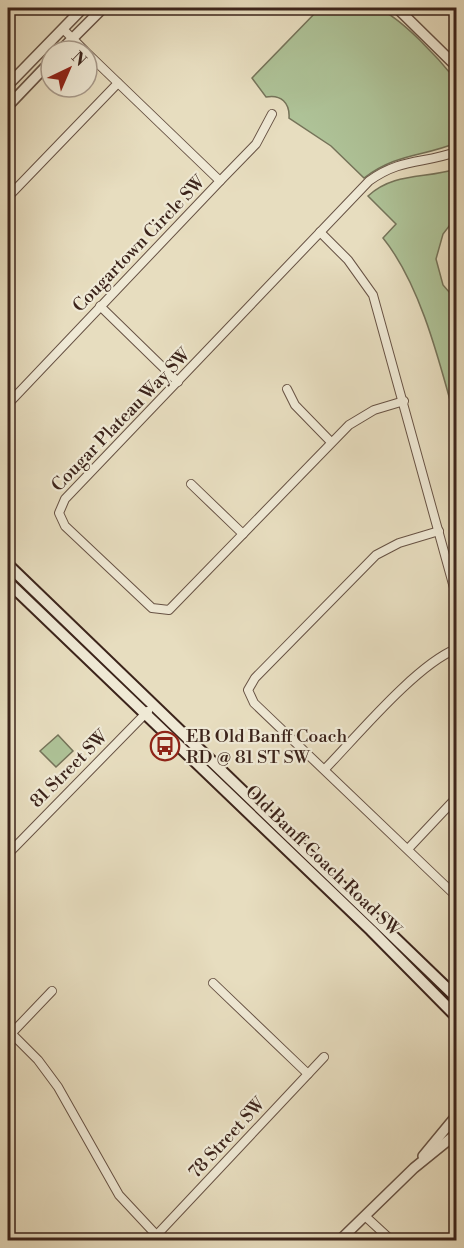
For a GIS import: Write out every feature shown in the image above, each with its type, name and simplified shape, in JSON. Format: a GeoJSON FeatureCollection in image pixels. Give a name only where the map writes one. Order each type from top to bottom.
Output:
{"type":"FeatureCollection","features":[{"type":"Feature","properties":{"kind":"main road","name":"Old Banff Coach Road SW"},"geometry":{"type":"LineString","coordinates":[[8,565],[456,1016]]}},
{"type":"Feature","properties":{"kind":"main road","name":"Old Banff Coach Road SW"},"geometry":{"type":"LineString","coordinates":[[8,582],[150,709],[456,997]]}},
{"type":"Feature","properties":{"kind":"street"},"geometry":{"type":"LineString","coordinates":[[8,85],[84,8]]}},
{"type":"Feature","properties":{"kind":"street"},"geometry":{"type":"LineString","coordinates":[[72,39],[103,8]]}},
{"type":"Feature","properties":{"kind":"street"},"geometry":{"type":"LineString","coordinates":[[397,8],[456,66]]}},
{"type":"Feature","properties":{"kind":"street","name":"Cougartown Circle SW"},"geometry":{"type":"LineString","coordinates":[[63,29],[72,39]]}},
{"type":"Feature","properties":{"kind":"street","name":"Cougartown Circle SW"},"geometry":{"type":"LineString","coordinates":[[8,404],[220,181],[99,65]]}},
{"type":"Feature","properties":{"kind":"street"},"geometry":{"type":"LineString","coordinates":[[8,106],[39,74]]}},
{"type":"Feature","properties":{"kind":"street"},"geometry":{"type":"LineString","coordinates":[[8,197],[118,83]]}},
{"type":"Feature","properties":{"kind":"street"},"geometry":{"type":"LineString","coordinates":[[220,181],[256,144],[272,114]]}},
{"type":"Feature","properties":{"kind":"street","name":"Cougar Plateau Way SW"},"geometry":{"type":"LineString","coordinates":[[404,400],[362,416],[331,442],[174,607],[164,612],[153,608],[61,520],[59,513],[65,499],[369,181],[385,170],[404,162],[456,152]]}},
{"type":"Feature","properties":{"kind":"street"},"geometry":{"type":"LineString","coordinates":[[320,232],[348,260],[373,295],[404,400],[456,595]]}},
{"type":"Feature","properties":{"kind":"street"},"geometry":{"type":"LineString","coordinates":[[100,306],[178,382]]}},
{"type":"Feature","properties":{"kind":"street"},"geometry":{"type":"LineString","coordinates":[[287,388],[295,405],[331,442]]}},
{"type":"Feature","properties":{"kind":"street"},"geometry":{"type":"LineString","coordinates":[[191,484],[243,534]]}},
{"type":"Feature","properties":{"kind":"street"},"geometry":{"type":"LineString","coordinates":[[439,531],[399,543],[376,555],[251,683],[248,690],[254,702],[456,897]]}},
{"type":"Feature","properties":{"kind":"street"},"geometry":{"type":"LineString","coordinates":[[325,769],[430,663],[456,649]]}},
{"type":"Feature","properties":{"kind":"street","name":"81 Street SW"},"geometry":{"type":"LineString","coordinates":[[8,854],[150,709]]}},
{"type":"Feature","properties":{"kind":"street"},"geometry":{"type":"LineString","coordinates":[[408,849],[456,798]]}},
{"type":"Feature","properties":{"kind":"street"},"geometry":{"type":"LineString","coordinates":[[213,983],[308,1074]]}},
{"type":"Feature","properties":{"kind":"street"},"geometry":{"type":"LineString","coordinates":[[52,991],[9,1034],[38,1060],[58,1087],[119,1195],[156,1239]]}},
{"type":"Feature","properties":{"kind":"street","name":"78 Street SW"},"geometry":{"type":"LineString","coordinates":[[156,1239],[324,1057]]}},
{"type":"Feature","properties":{"kind":"street"},"geometry":{"type":"LineString","coordinates":[[414,1168],[456,1116]]}},
{"type":"Feature","properties":{"kind":"street"},"geometry":{"type":"LineString","coordinates":[[340,1240],[414,1168],[456,1134]]}},
{"type":"Feature","properties":{"kind":"street"},"geometry":{"type":"LineString","coordinates":[[365,1216],[391,1240]]}},
{"type":"Feature","properties":{"kind":"green space"},"geometry":{"type":"Polygon","coordinates":[[[357,6],[377,8],[397,20],[419,40],[456,80],[456,143],[388,164],[364,178],[331,146],[289,118],[288,108],[280,98],[266,97],[252,78],[320,8],[357,6]]]}},
{"type":"Feature","properties":{"kind":"green space"},"geometry":{"type":"Polygon","coordinates":[[[456,169],[456,217],[443,234],[436,259],[443,285],[456,300],[456,422],[436,351],[419,302],[408,278],[383,238],[396,224],[368,196],[388,183],[456,169]]]}},
{"type":"Feature","properties":{"kind":"green space"},"geometry":{"type":"Polygon","coordinates":[[[58,735],[73,751],[56,767],[40,751],[58,735]]]}},
{"type":"Feature","properties":{"kind":"place","name":"EB Old Banff Coach RD @ 81 ST SW"},"geometry":{"type":"Point","coordinates":[165,746]}}]}
